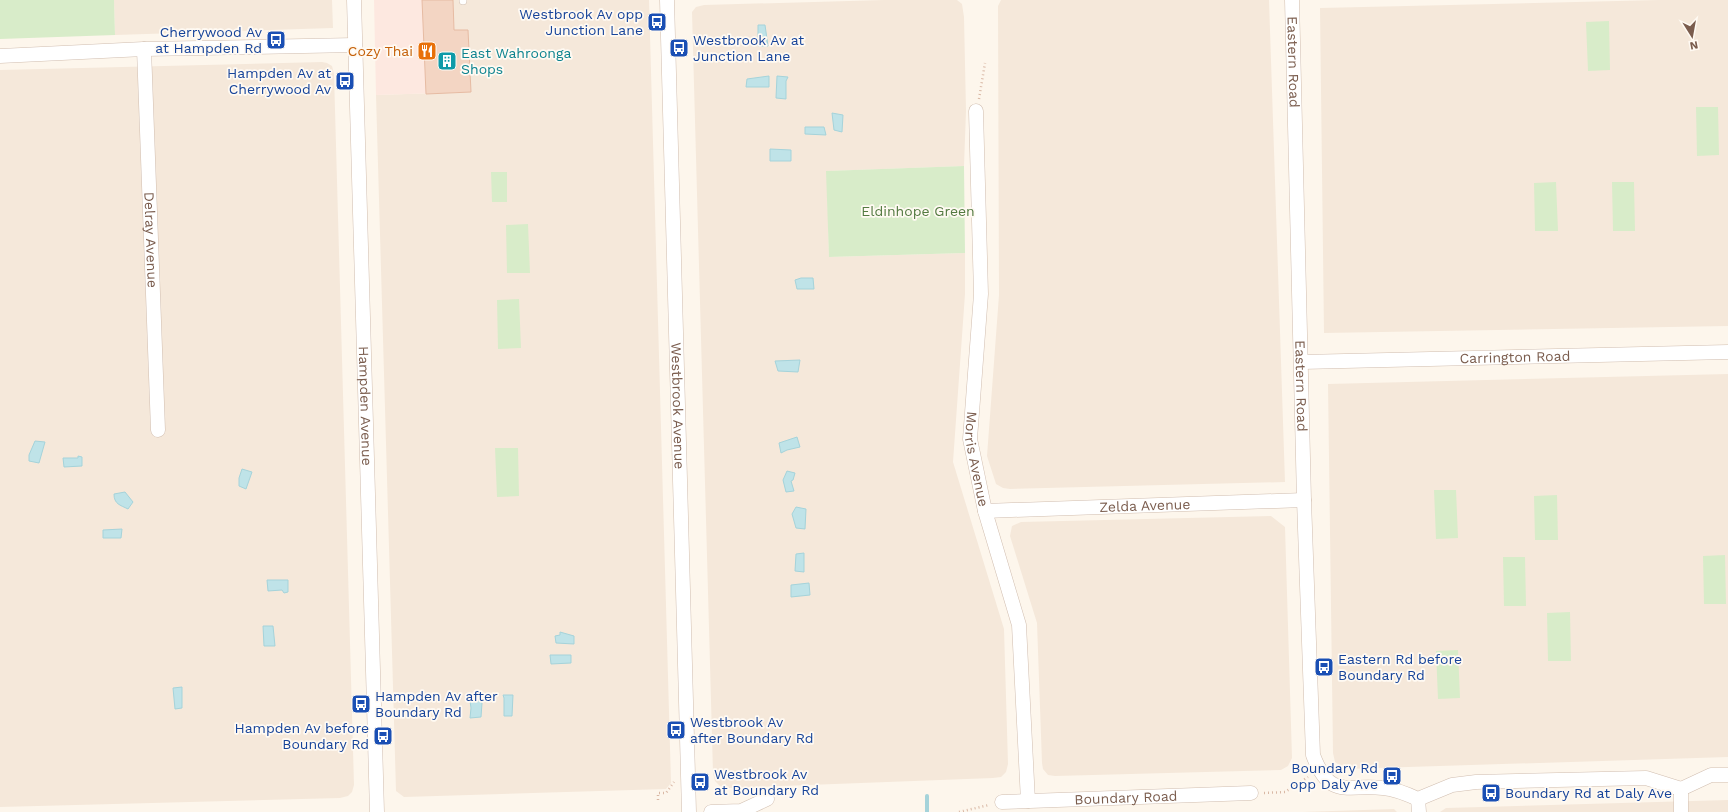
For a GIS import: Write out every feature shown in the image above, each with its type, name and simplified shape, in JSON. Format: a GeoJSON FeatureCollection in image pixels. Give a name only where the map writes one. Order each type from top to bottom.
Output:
{"type":"FeatureCollection","features":[{"type":"Feature","properties":{"kind":"street","name":"Hampden Avenue"},"geometry":{"type":"LineString","coordinates":[[354,0],[377,812]]}},
{"type":"Feature","properties":{"kind":"street","name":"Westbrook Avenue"},"geometry":{"type":"LineString","coordinates":[[667,0],[689,812]]}},
{"type":"Feature","properties":{"kind":"street","name":"Eastern Road"},"geometry":{"type":"LineString","coordinates":[[1292,0],[1302,362],[1304,500],[1313,755],[1318,770]]}},
{"type":"Feature","properties":{"kind":"street"},"geometry":{"type":"LineString","coordinates":[[0,56],[144,49],[355,45]]}},
{"type":"Feature","properties":{"kind":"street","name":"Delray Avenue"},"geometry":{"type":"LineString","coordinates":[[144,49],[158,430]]}},
{"type":"Feature","properties":{"kind":"street","name":"Morris Avenue"},"geometry":{"type":"LineString","coordinates":[[976,111],[981,294],[970,439],[985,511],[1019,625],[1028,801]]}},
{"type":"Feature","properties":{"kind":"street","name":"Carrington Road"},"geometry":{"type":"LineString","coordinates":[[1302,362],[1728,352]]}},
{"type":"Feature","properties":{"kind":"street","name":"Zelda Avenue"},"geometry":{"type":"LineString","coordinates":[[985,511],[1304,500]]}},
{"type":"Feature","properties":{"kind":"street"},"geometry":{"type":"LineString","coordinates":[[1318,770],[1329,782],[1346,789],[1383,788],[1402,792],[1419,806],[1452,785],[1476,782],[1646,778],[1681,789],[1712,775],[1728,775]]}},
{"type":"Feature","properties":{"kind":"street"},"geometry":{"type":"LineString","coordinates":[[1681,789],[1681,812]]}},
{"type":"Feature","properties":{"kind":"street","name":"Boundary Road"},"geometry":{"type":"LineString","coordinates":[[1002,802],[1251,794]]}},
{"type":"Feature","properties":{"kind":"street"},"geometry":{"type":"LineString","coordinates":[[711,812],[741,810],[767,800]]}},
{"type":"Feature","properties":{"kind":"path"},"geometry":{"type":"LineString","coordinates":[[976,111],[985,62]]}},
{"type":"Feature","properties":{"kind":"path"},"geometry":{"type":"LineString","coordinates":[[1251,794],[1285,792],[1318,770]]}},
{"type":"Feature","properties":{"kind":"path"},"geometry":{"type":"LineString","coordinates":[[959,812],[1002,802]]}},
{"type":"Feature","properties":{"kind":"shaded area"},"geometry":{"type":"Polygon","coordinates":[[[114,0],[332,0],[333,28],[115,35],[114,0]]]}},
{"type":"Feature","properties":{"kind":"shaded area"},"geometry":{"type":"Polygon","coordinates":[[[374,0],[453,0],[454,30],[468,30],[471,92],[376,95],[374,0]]]}},
{"type":"Feature","properties":{"kind":"shaded area"},"geometry":{"type":"Polygon","coordinates":[[[453,0],[649,0],[671,783],[666,789],[404,797],[396,791],[376,95],[471,92],[468,30],[454,30],[453,0]]]}},
{"type":"Feature","properties":{"kind":"shaded area"},"geometry":{"type":"Polygon","coordinates":[[[884,0],[957,0],[962,4],[964,17],[966,111],[964,166],[827,171],[829,257],[965,253],[965,294],[953,462],[1004,629],[1008,764],[1006,772],[1001,777],[993,778],[728,788],[720,786],[715,781],[713,773],[692,12],[696,7],[704,5],[884,0]]]}},
{"type":"Feature","properties":{"kind":"shaded area"},"geometry":{"type":"Polygon","coordinates":[[[1001,0],[1269,0],[1285,482],[1010,489],[1003,488],[996,484],[987,456],[999,295],[998,6],[1001,0]]]}},
{"type":"Feature","properties":{"kind":"shaded area"},"geometry":{"type":"Polygon","coordinates":[[[1659,0],[1728,0],[1728,326],[1324,333],[1320,8],[1659,0]]]}},
{"type":"Feature","properties":{"kind":"shaded area"},"geometry":{"type":"Polygon","coordinates":[[[322,62],[332,66],[334,74],[354,785],[352,792],[348,796],[340,798],[0,807],[0,70],[322,62]]]}},
{"type":"Feature","properties":{"kind":"shaded area"},"geometry":{"type":"Polygon","coordinates":[[[1728,374],[1728,757],[1345,769],[1335,762],[1333,753],[1328,384],[1728,374]]]}},
{"type":"Feature","properties":{"kind":"shaded area"},"geometry":{"type":"Polygon","coordinates":[[[1271,516],[1285,527],[1292,758],[1288,766],[1281,770],[1048,775],[1043,769],[1042,763],[1037,623],[1010,536],[1012,526],[1021,522],[1271,516]]]}},
{"type":"Feature","properties":{"kind":"shaded area"},"geometry":{"type":"Polygon","coordinates":[[[1728,800],[1728,812],[1440,812],[1446,808],[1728,800]]]}},
{"type":"Feature","properties":{"kind":"shaded area"},"geometry":{"type":"Polygon","coordinates":[[[1394,809],[1397,812],[1302,812],[1394,809]]]}},
{"type":"Feature","properties":{"kind":"green space"},"geometry":{"type":"Polygon","coordinates":[[[0,0],[114,0],[115,35],[0,39],[0,0]]]}},
{"type":"Feature","properties":{"kind":"green space"},"geometry":{"type":"Polygon","coordinates":[[[1609,21],[1610,70],[1588,71],[1586,22],[1609,21]]]}},
{"type":"Feature","properties":{"kind":"green space"},"geometry":{"type":"Polygon","coordinates":[[[1696,107],[1718,107],[1719,155],[1697,156],[1696,107]]]}},
{"type":"Feature","properties":{"kind":"green space","name":"Eldinhope Green"},"geometry":{"type":"Polygon","coordinates":[[[964,166],[965,253],[829,257],[826,171],[964,166]]]}},
{"type":"Feature","properties":{"kind":"green space"},"geometry":{"type":"Polygon","coordinates":[[[491,172],[507,172],[507,202],[492,202],[491,172]]]}},
{"type":"Feature","properties":{"kind":"green space"},"geometry":{"type":"Polygon","coordinates":[[[1556,182],[1558,231],[1535,231],[1534,183],[1556,182]]]}},
{"type":"Feature","properties":{"kind":"green space"},"geometry":{"type":"Polygon","coordinates":[[[1612,182],[1634,182],[1635,231],[1613,231],[1612,182]]]}},
{"type":"Feature","properties":{"kind":"green space"},"geometry":{"type":"Polygon","coordinates":[[[528,224],[530,273],[507,273],[506,225],[528,224]]]}},
{"type":"Feature","properties":{"kind":"green space"},"geometry":{"type":"Polygon","coordinates":[[[519,299],[521,348],[498,349],[497,300],[519,299]]]}},
{"type":"Feature","properties":{"kind":"green space"},"geometry":{"type":"Polygon","coordinates":[[[495,448],[518,448],[519,496],[497,497],[495,448]]]}},
{"type":"Feature","properties":{"kind":"green space"},"geometry":{"type":"Polygon","coordinates":[[[1434,490],[1456,490],[1458,538],[1436,539],[1434,490]]]}},
{"type":"Feature","properties":{"kind":"green space"},"geometry":{"type":"Polygon","coordinates":[[[1557,495],[1558,540],[1535,540],[1534,496],[1557,495]]]}},
{"type":"Feature","properties":{"kind":"green space"},"geometry":{"type":"Polygon","coordinates":[[[1725,555],[1726,604],[1704,604],[1703,556],[1725,555]]]}},
{"type":"Feature","properties":{"kind":"green space"},"geometry":{"type":"Polygon","coordinates":[[[1503,557],[1525,557],[1526,606],[1504,606],[1503,557]]]}},
{"type":"Feature","properties":{"kind":"green space"},"geometry":{"type":"Polygon","coordinates":[[[1570,612],[1571,661],[1548,661],[1547,613],[1570,612]]]}},
{"type":"Feature","properties":{"kind":"green space"},"geometry":{"type":"Polygon","coordinates":[[[1458,650],[1460,698],[1438,699],[1436,651],[1458,650]]]}},
{"type":"Feature","properties":{"kind":"water"},"geometry":{"type":"Polygon","coordinates":[[[758,25],[765,25],[768,46],[758,46],[758,25]]]}},
{"type":"Feature","properties":{"kind":"water"},"geometry":{"type":"Polygon","coordinates":[[[769,76],[769,87],[746,87],[747,79],[769,76]]]}},
{"type":"Feature","properties":{"kind":"water"},"geometry":{"type":"Polygon","coordinates":[[[777,76],[788,77],[786,81],[786,99],[776,98],[777,76]]]}},
{"type":"Feature","properties":{"kind":"water"},"geometry":{"type":"Polygon","coordinates":[[[832,113],[843,115],[842,132],[834,130],[832,113]]]}},
{"type":"Feature","properties":{"kind":"water"},"geometry":{"type":"Polygon","coordinates":[[[805,127],[824,127],[826,135],[805,134],[805,127]]]}},
{"type":"Feature","properties":{"kind":"water"},"geometry":{"type":"Polygon","coordinates":[[[770,149],[791,150],[791,161],[770,161],[770,149]]]}},
{"type":"Feature","properties":{"kind":"water"},"geometry":{"type":"Polygon","coordinates":[[[801,278],[813,278],[814,289],[797,289],[795,280],[801,278]]]}},
{"type":"Feature","properties":{"kind":"water"},"geometry":{"type":"Polygon","coordinates":[[[800,360],[798,372],[778,371],[775,361],[800,360]]]}},
{"type":"Feature","properties":{"kind":"water"},"geometry":{"type":"Polygon","coordinates":[[[797,437],[800,447],[781,453],[779,443],[797,437]]]}},
{"type":"Feature","properties":{"kind":"water"},"geometry":{"type":"Polygon","coordinates":[[[35,441],[45,442],[39,463],[29,461],[29,455],[35,441]]]}},
{"type":"Feature","properties":{"kind":"water"},"geometry":{"type":"Polygon","coordinates":[[[78,456],[82,457],[82,466],[64,467],[63,458],[78,458],[78,456]]]}},
{"type":"Feature","properties":{"kind":"water"},"geometry":{"type":"Polygon","coordinates":[[[242,469],[252,472],[246,489],[239,486],[239,478],[242,469]]]}},
{"type":"Feature","properties":{"kind":"water"},"geometry":{"type":"Polygon","coordinates":[[[787,471],[795,473],[793,480],[791,481],[794,491],[786,492],[783,480],[787,471]]]}},
{"type":"Feature","properties":{"kind":"water"},"geometry":{"type":"Polygon","coordinates":[[[125,492],[133,502],[128,509],[118,504],[114,497],[114,494],[125,492]]]}},
{"type":"Feature","properties":{"kind":"water"},"geometry":{"type":"Polygon","coordinates":[[[796,507],[806,509],[805,529],[796,528],[792,514],[796,507]]]}},
{"type":"Feature","properties":{"kind":"water"},"geometry":{"type":"Polygon","coordinates":[[[122,529],[121,538],[103,538],[103,530],[122,529]]]}},
{"type":"Feature","properties":{"kind":"water"},"geometry":{"type":"Polygon","coordinates":[[[804,553],[804,572],[795,571],[796,554],[804,553]]]}},
{"type":"Feature","properties":{"kind":"water"},"geometry":{"type":"Polygon","coordinates":[[[267,580],[288,580],[288,592],[284,593],[282,590],[268,591],[267,580]]]}},
{"type":"Feature","properties":{"kind":"water"},"geometry":{"type":"Polygon","coordinates":[[[809,583],[810,595],[791,597],[791,585],[809,583]]]}},
{"type":"Feature","properties":{"kind":"water"},"geometry":{"type":"Polygon","coordinates":[[[263,626],[273,626],[275,646],[264,646],[263,626]]]}},
{"type":"Feature","properties":{"kind":"water"},"geometry":{"type":"Polygon","coordinates":[[[560,632],[574,636],[574,644],[556,643],[555,636],[560,635],[560,632]]]}},
{"type":"Feature","properties":{"kind":"water"},"geometry":{"type":"Polygon","coordinates":[[[550,655],[571,655],[571,663],[551,664],[550,655]]]}},
{"type":"Feature","properties":{"kind":"water"},"geometry":{"type":"Polygon","coordinates":[[[182,687],[182,708],[175,709],[173,688],[182,687]]]}},
{"type":"Feature","properties":{"kind":"water"},"geometry":{"type":"Polygon","coordinates":[[[503,695],[513,695],[512,716],[504,716],[503,695]]]}},
{"type":"Feature","properties":{"kind":"water"},"geometry":{"type":"Polygon","coordinates":[[[475,699],[482,703],[481,717],[470,718],[470,701],[475,699]]]}},
{"type":"Feature","properties":{"kind":"building","name":"East Wahroonga Shops"},"geometry":{"type":"Polygon","coordinates":[[[422,0],[453,0],[454,30],[468,30],[471,92],[426,94],[422,0]]]}},
{"type":"Feature","properties":{"kind":"waterway"},"geometry":{"type":"LineString","coordinates":[[927,796],[927,812]]}},
{"type":"Feature","properties":{"kind":"place","name":"Westbrook Av opp Junction Lane"},"geometry":{"type":"Point","coordinates":[657,22]}},
{"type":"Feature","properties":{"kind":"place","name":"Cherrywood Av at Hampden Rd"},"geometry":{"type":"Point","coordinates":[276,40]}},
{"type":"Feature","properties":{"kind":"place","name":"Westbrook Av at Junction Lane"},"geometry":{"type":"Point","coordinates":[679,48]}},
{"type":"Feature","properties":{"kind":"place","name":"Cozy Thai"},"geometry":{"type":"Point","coordinates":[427,51]}},
{"type":"Feature","properties":{"kind":"place","name":"East Wahroonga Shops"},"geometry":{"type":"Point","coordinates":[447,61]}},
{"type":"Feature","properties":{"kind":"place","name":"Hampden Av at Cherrywood Av"},"geometry":{"type":"Point","coordinates":[345,81]}},
{"type":"Feature","properties":{"kind":"place","name":"Eastern Rd before Boundary Rd"},"geometry":{"type":"Point","coordinates":[1324,667]}},
{"type":"Feature","properties":{"kind":"place","name":"Hampden Av after Boundary Rd"},"geometry":{"type":"Point","coordinates":[361,704]}},
{"type":"Feature","properties":{"kind":"place","name":"Westbrook Av after Boundary Rd"},"geometry":{"type":"Point","coordinates":[676,730]}},
{"type":"Feature","properties":{"kind":"place","name":"Hampden Av before Boundary Rd"},"geometry":{"type":"Point","coordinates":[383,736]}},
{"type":"Feature","properties":{"kind":"place","name":"Boundary Rd opp Daly Ave"},"geometry":{"type":"Point","coordinates":[1392,776]}},
{"type":"Feature","properties":{"kind":"place","name":"Westbrook Av at Boundary Rd"},"geometry":{"type":"Point","coordinates":[700,782]}},
{"type":"Feature","properties":{"kind":"place","name":"Boundary Rd at Daly Ave"},"geometry":{"type":"Point","coordinates":[1491,793]}}]}
